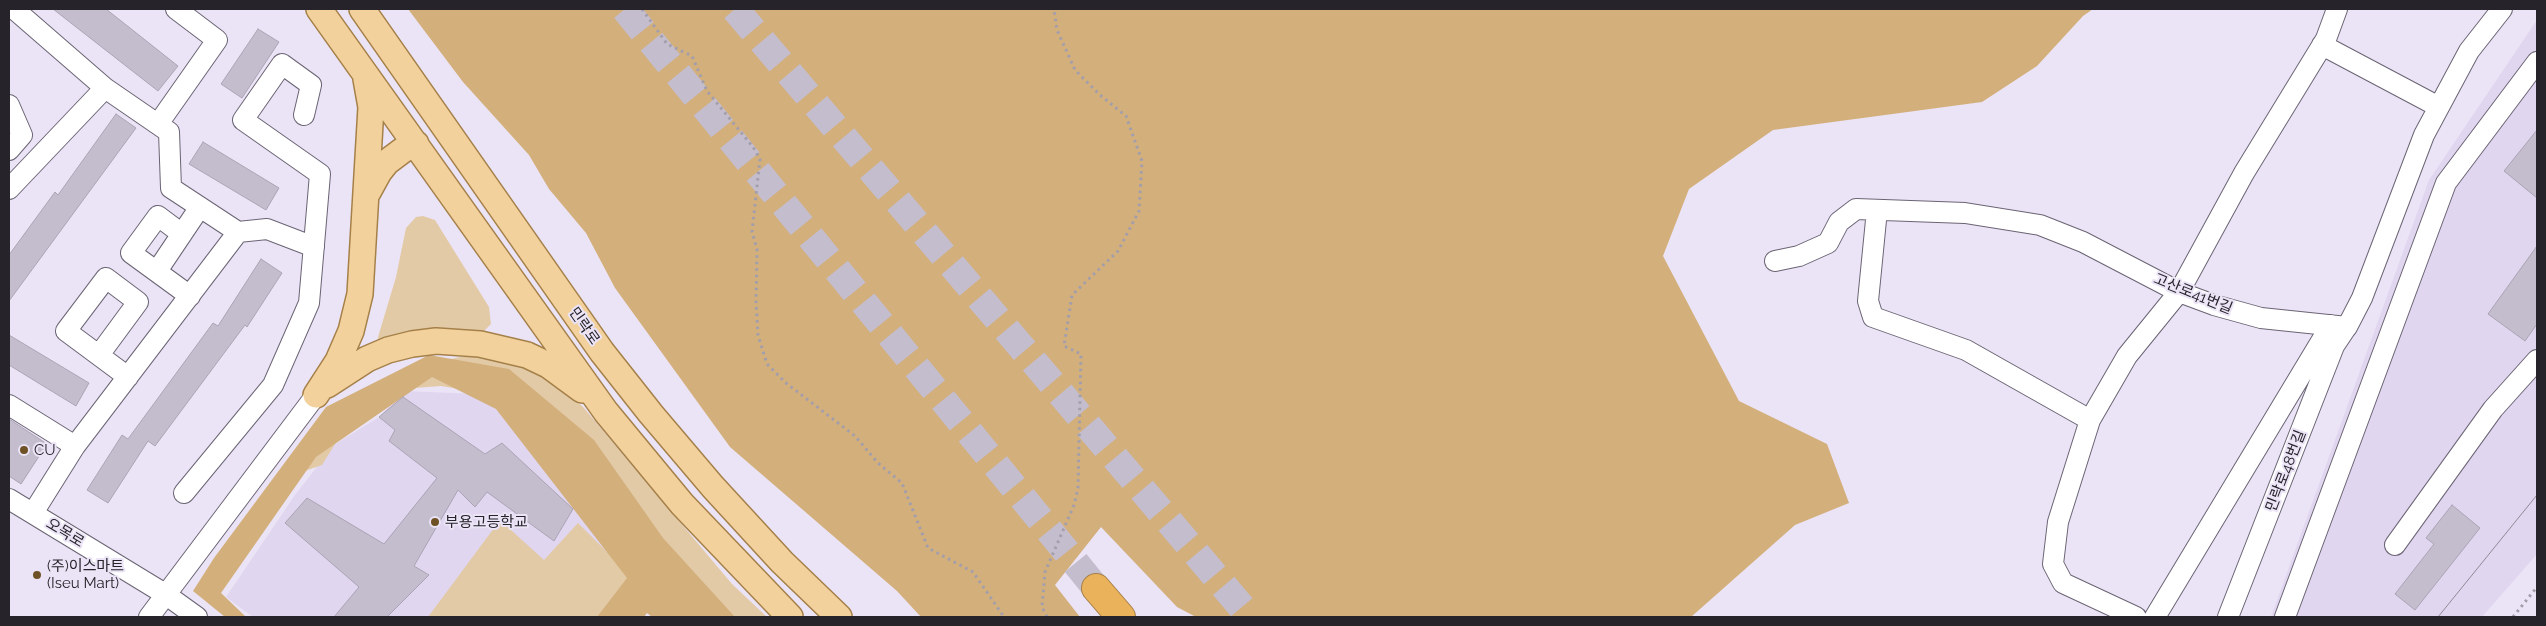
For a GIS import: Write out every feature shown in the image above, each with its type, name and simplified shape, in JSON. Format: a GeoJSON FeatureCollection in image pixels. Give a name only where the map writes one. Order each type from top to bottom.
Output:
{"type":"FeatureCollection","features":[{"type":"Feature","properties":{"kind":"highway"},"geometry":{"type":"LineString","coordinates":[[1096,588],[1121,617]]}},
{"type":"Feature","properties":{"kind":"main road","name":"민락로"},"geometry":{"type":"LineString","coordinates":[[319,9],[606,412],[682,504],[790,617]]}},
{"type":"Feature","properties":{"kind":"main road","name":"민락로"},"geometry":{"type":"LineString","coordinates":[[362,9],[597,344],[651,414],[713,487],[782,562],[840,617]]}},
{"type":"Feature","properties":{"kind":"main road"},"geometry":{"type":"LineString","coordinates":[[316,395],[338,361],[351,331],[360,294],[371,107],[370,92],[362,68]]}},
{"type":"Feature","properties":{"kind":"main road"},"geometry":{"type":"LineString","coordinates":[[367,193],[378,172],[402,150],[416,144]]}},
{"type":"Feature","properties":{"kind":"main road"},"geometry":{"type":"LineString","coordinates":[[316,395],[348,370],[388,350],[412,344],[457,342],[505,348],[534,358],[573,382],[606,412]]}},
{"type":"Feature","properties":{"kind":"street"},"geometry":{"type":"LineString","coordinates":[[14,9],[105,88],[169,132],[171,188],[238,232],[267,229],[314,247]]}},
{"type":"Feature","properties":{"kind":"street"},"geometry":{"type":"LineString","coordinates":[[158,124],[217,40],[176,9]]}},
{"type":"Feature","properties":{"kind":"street"},"geometry":{"type":"LineString","coordinates":[[2136,617],[2063,583],[2052,564],[2058,522],[2090,420],[2127,356],[2180,292],[2244,172],[2322,45],[2337,9]]}},
{"type":"Feature","properties":{"kind":"street"},"geometry":{"type":"LineString","coordinates":[[2155,617],[2339,326],[2362,298],[2424,135],[2469,51],[2502,9]]}},
{"type":"Feature","properties":{"kind":"street"},"geometry":{"type":"LineString","coordinates":[[2322,45],[2440,107]]}},
{"type":"Feature","properties":{"kind":"street"},"geometry":{"type":"LineString","coordinates":[[2284,617],[2446,183],[2537,62]]}},
{"type":"Feature","properties":{"kind":"street"},"geometry":{"type":"LineString","coordinates":[[184,493],[274,385],[309,303],[320,174],[243,120],[282,64],[311,85],[304,115]]}},
{"type":"Feature","properties":{"kind":"street"},"geometry":{"type":"LineString","coordinates":[[9,190],[105,88]]}},
{"type":"Feature","properties":{"kind":"street"},"geometry":{"type":"LineString","coordinates":[[9,106],[22,136],[9,150]]}},
{"type":"Feature","properties":{"kind":"street"},"geometry":{"type":"LineString","coordinates":[[157,271],[200,207]]}},
{"type":"Feature","properties":{"kind":"street","name":"고산로41번길"},"geometry":{"type":"LineString","coordinates":[[1775,261],[1799,256],[1828,243],[1839,222],[1856,209],[1965,213],[2040,225],[2083,242],[2180,292],[2214,305],[2261,318],[2339,326]]}},
{"type":"Feature","properties":{"kind":"street"},"geometry":{"type":"LineString","coordinates":[[1877,210],[1868,301],[1873,317],[1966,350],[2090,420]]}},
{"type":"Feature","properties":{"kind":"street"},"geometry":{"type":"LineString","coordinates":[[182,234],[158,216],[131,252],[190,296]]}},
{"type":"Feature","properties":{"kind":"street"},"geometry":{"type":"LineString","coordinates":[[33,513],[75,446],[238,232]]}},
{"type":"Feature","properties":{"kind":"street","name":"민락로48번길"},"geometry":{"type":"LineString","coordinates":[[2228,617],[2334,346],[2339,326]]}},
{"type":"Feature","properties":{"kind":"street"},"geometry":{"type":"LineString","coordinates":[[99,355],[128,377]]}},
{"type":"Feature","properties":{"kind":"street"},"geometry":{"type":"LineString","coordinates":[[2394,546],[2494,410],[2537,360]]}},
{"type":"Feature","properties":{"kind":"street"},"geometry":{"type":"LineString","coordinates":[[149,617],[316,395]]}},
{"type":"Feature","properties":{"kind":"street"},"geometry":{"type":"LineString","coordinates":[[9,405],[75,446]]}},
{"type":"Feature","properties":{"kind":"street","name":"오목로"},"geometry":{"type":"LineString","coordinates":[[9,499],[165,594],[197,617]]}},
{"type":"Feature","properties":{"kind":"path"},"geometry":{"type":"LineString","coordinates":[[642,9],[667,44],[692,56],[707,91],[753,147],[760,159],[752,232],[757,249],[756,302],[758,335],[768,364],[786,383],[855,436],[878,463],[902,483],[928,548],[972,572],[1004,617]]}},
{"type":"Feature","properties":{"kind":"path"},"geometry":{"type":"LineString","coordinates":[[1047,617],[1042,608],[1045,572],[1074,506],[1078,488],[1081,354],[1064,346],[1072,295],[1118,252],[1139,211],[1142,161],[1126,116],[1100,95],[1075,70],[1057,30],[1054,9]]}},
{"type":"Feature","properties":{"kind":"path"},"geometry":{"type":"LineString","coordinates":[[2513,617],[2537,588]]}},
{"type":"Feature","properties":{"kind":"shaded area"},"geometry":{"type":"Polygon","coordinates":[[[408,9],[2093,9],[2083,16],[2037,66],[1982,102],[1773,130],[1689,189],[1663,256],[1739,401],[1827,444],[1849,503],[1795,525],[1691,617],[1196,617],[1177,607],[1101,527],[1055,585],[1080,617],[921,617],[897,591],[730,447],[615,288],[586,233],[549,189],[529,155],[463,82],[408,9]]]}},
{"type":"Feature","properties":{"kind":"shaded area"},"geometry":{"type":"Polygon","coordinates":[[[2537,20],[2537,554],[2482,617],[2271,617],[2429,180],[2537,20]]]}},
{"type":"Feature","properties":{"kind":"shaded area"},"geometry":{"type":"Polygon","coordinates":[[[423,216],[435,220],[489,307],[491,324],[484,331],[476,335],[379,347],[378,337],[396,277],[406,228],[416,217],[423,216]]]}},
{"type":"Feature","properties":{"kind":"shaded area"},"geometry":{"type":"Polygon","coordinates":[[[429,355],[509,369],[594,440],[663,538],[735,617],[652,617],[647,613],[644,617],[597,617],[627,578],[496,409],[432,377],[316,457],[221,593],[246,617],[225,617],[193,591],[214,558],[326,407],[429,355]]]}},
{"type":"Feature","properties":{"kind":"shaded area"},"geometry":{"type":"Polygon","coordinates":[[[460,357],[494,357],[549,375],[584,408],[732,584],[767,617],[681,617],[664,601],[505,397],[441,386],[402,389],[355,412],[322,465],[276,481],[334,411],[373,384],[426,365],[460,357]]]}},
{"type":"Feature","properties":{"kind":"shaded area","name":"부용고등학교"},"geometry":{"type":"Polygon","coordinates":[[[404,391],[477,394],[499,402],[647,592],[626,617],[253,617],[226,597],[295,495],[334,445],[379,417],[404,391]]]}},
{"type":"Feature","properties":{"kind":"shaded area"},"geometry":{"type":"Polygon","coordinates":[[[500,520],[544,560],[578,523],[647,592],[626,617],[428,617],[500,520]]]}},
{"type":"Feature","properties":{"kind":"building"},"geometry":{"type":"Polygon","coordinates":[[[53,9],[106,9],[178,66],[158,91],[53,9]]]}},
{"type":"Feature","properties":{"kind":"building"},"geometry":{"type":"Polygon","coordinates":[[[258,29],[279,42],[242,98],[221,84],[258,29]]]}},
{"type":"Feature","properties":{"kind":"building"},"geometry":{"type":"Polygon","coordinates":[[[116,114],[136,128],[9,301],[9,255],[55,192],[58,195],[116,114]]]}},
{"type":"Feature","properties":{"kind":"building"},"geometry":{"type":"Polygon","coordinates":[[[2537,130],[2537,198],[2504,171],[2537,130]]]}},
{"type":"Feature","properties":{"kind":"building"},"geometry":{"type":"Polygon","coordinates":[[[203,142],[279,188],[266,210],[189,164],[203,142]]]}},
{"type":"Feature","properties":{"kind":"building"},"geometry":{"type":"Polygon","coordinates":[[[2537,246],[2537,324],[2525,341],[2488,314],[2537,246]]]}},
{"type":"Feature","properties":{"kind":"building"},"geometry":{"type":"Polygon","coordinates":[[[261,259],[282,273],[247,327],[245,325],[155,446],[148,441],[108,503],[87,490],[122,435],[128,439],[213,323],[218,326],[261,259]]]}},
{"type":"Feature","properties":{"kind":"building"},"geometry":{"type":"Polygon","coordinates":[[[9,335],[89,383],[76,406],[9,365],[9,335]]]}},
{"type":"Feature","properties":{"kind":"building"},"geometry":{"type":"Polygon","coordinates":[[[403,397],[485,454],[502,443],[573,509],[554,541],[487,492],[475,507],[458,490],[414,566],[429,575],[387,617],[334,617],[359,587],[285,523],[307,498],[384,544],[437,478],[389,441],[395,430],[379,417],[403,397]]]}},
{"type":"Feature","properties":{"kind":"building"},"geometry":{"type":"Polygon","coordinates":[[[9,419],[47,444],[21,484],[9,476],[9,419]]]}},
{"type":"Feature","properties":{"kind":"building"},"geometry":{"type":"Polygon","coordinates":[[[2452,505],[2480,528],[2415,610],[2395,594],[2434,544],[2426,538],[2452,505]]]}},
{"type":"Feature","properties":{"kind":"tunnel"},"geometry":{"type":"LineString","coordinates":[[625,9],[1096,588]]}},
{"type":"Feature","properties":{"kind":"tunnel"},"geometry":{"type":"LineString","coordinates":[[735,9],[1250,617]]}},
{"type":"Feature","properties":{"kind":"tram line"},"geometry":{"type":"LineString","coordinates":[[2438,617],[2537,495]]}},
{"type":"Feature","properties":{"kind":"place","name":"CU"},"geometry":{"type":"Point","coordinates":[24,450]}},
{"type":"Feature","properties":{"kind":"place","name":"부용고등학교"},"geometry":{"type":"Point","coordinates":[435,522]}},
{"type":"Feature","properties":{"kind":"place","name":"(주)이스마트 (Iseu Mart)"},"geometry":{"type":"Point","coordinates":[37,575]}}]}
